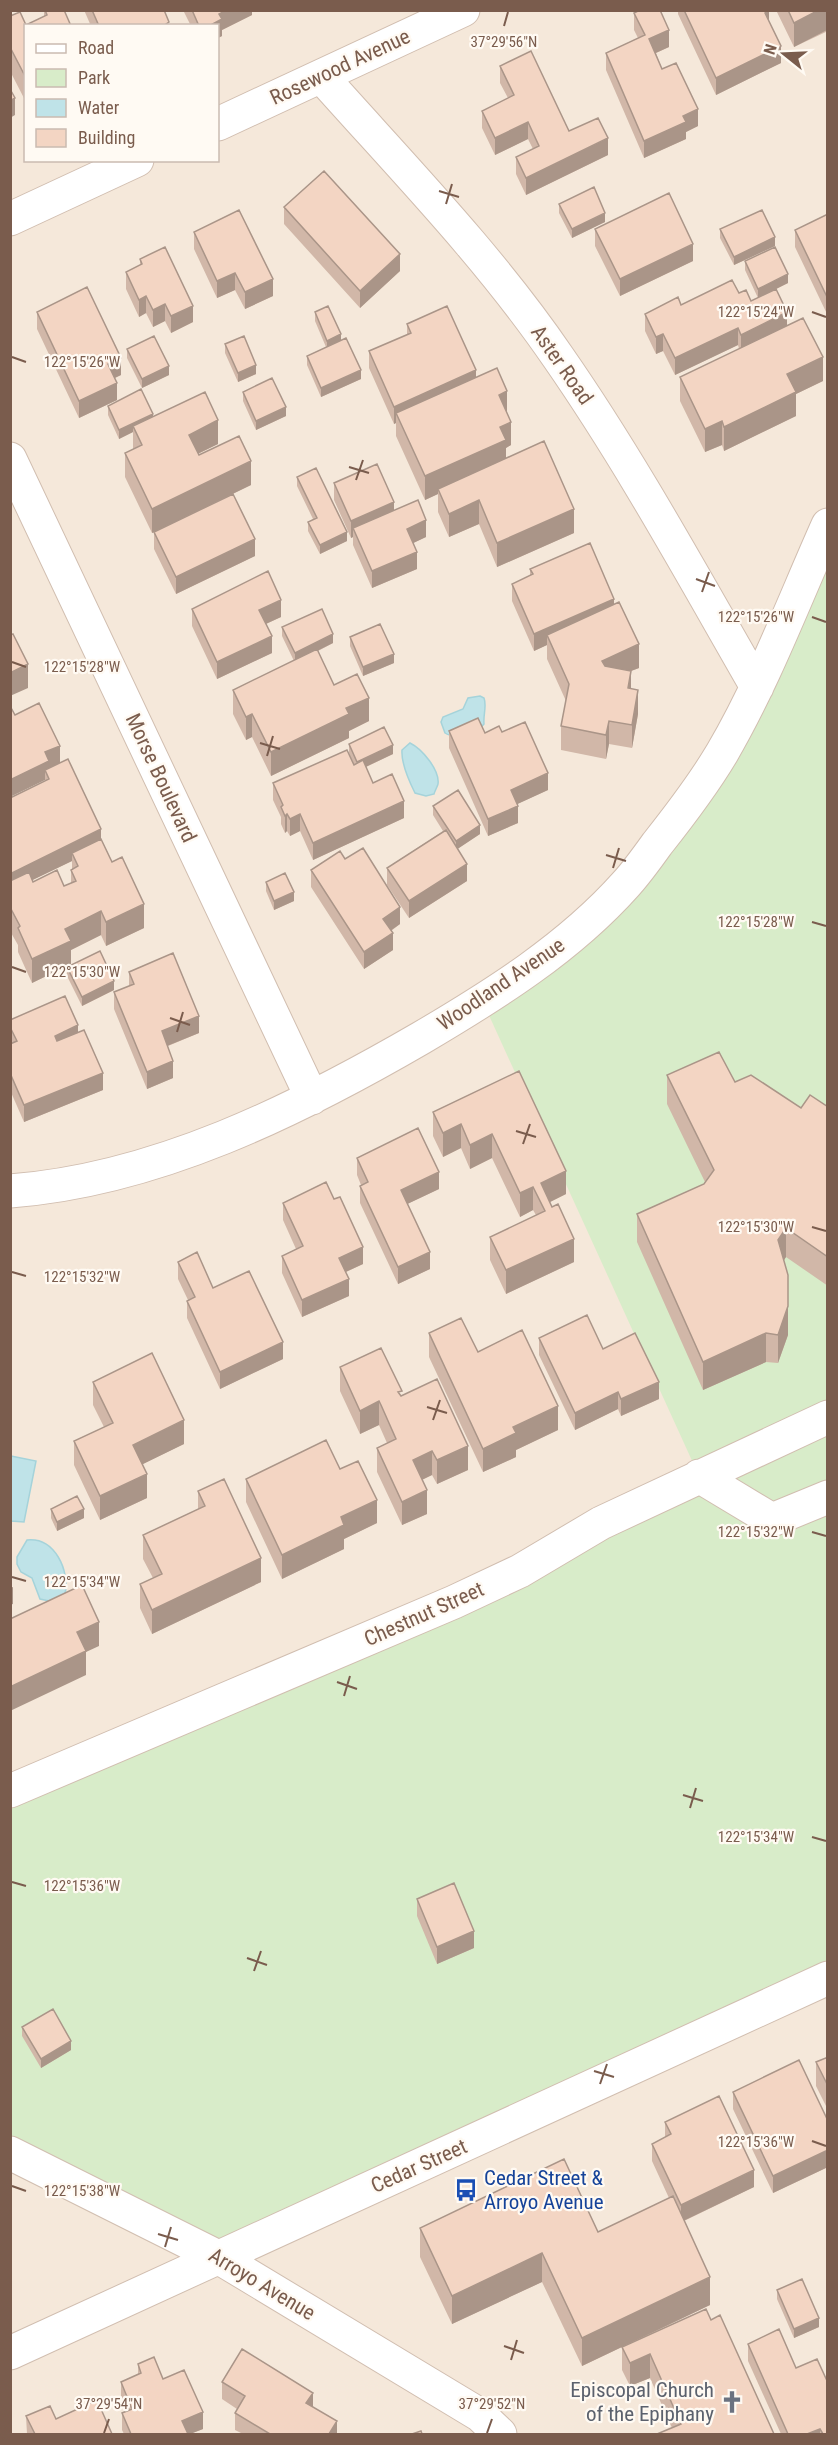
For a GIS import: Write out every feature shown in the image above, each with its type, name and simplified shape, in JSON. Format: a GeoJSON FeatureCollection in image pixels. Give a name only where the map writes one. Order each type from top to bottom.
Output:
{"type":"FeatureCollection","features":[{"type":"Feature","properties":{"kind":"street","name":"Rosewood Avenue"},"geometry":{"type":"LineString","coordinates":[[219,124],[463,10]]}},
{"type":"Feature","properties":{"kind":"street","name":"Aster Road"},"geometry":{"type":"LineString","coordinates":[[321,76],[513,296],[558,356],[647,496],[757,687]]}},
{"type":"Feature","properties":{"kind":"street"},"geometry":{"type":"LineString","coordinates":[[10,219],[133,162]]}},
{"type":"Feature","properties":{"kind":"street","name":"Morse Boulevard"},"geometry":{"type":"LineString","coordinates":[[10,459],[312,1098]]}},
{"type":"Feature","properties":{"kind":"street","name":"Woodland Avenue"},"geometry":{"type":"LineString","coordinates":[[10,1191],[35,1189],[108,1174],[177,1155],[247,1128],[312,1098],[376,1064],[500,990],[567,941],[626,884],[677,818],[722,754],[757,687],[828,525]]}},
{"type":"Feature","properties":{"kind":"street","name":"Chestnut Street"},"geometry":{"type":"LineString","coordinates":[[10,1791],[453,1602],[520,1571],[601,1523],[828,1417]]}},
{"type":"Feature","properties":{"kind":"street"},"geometry":{"type":"LineString","coordinates":[[699,1476],[772,1520],[828,1497]]}},
{"type":"Feature","properties":{"kind":"street","name":"Cedar Street"},"geometry":{"type":"LineString","coordinates":[[10,2353],[828,1978]]}},
{"type":"Feature","properties":{"kind":"street","name":"Arroyo Avenue"},"geometry":{"type":"LineString","coordinates":[[10,2153],[218,2256],[480,2415],[500,2434]]}},
{"type":"Feature","properties":{"kind":"shaded area"},"geometry":{"type":"Polygon","coordinates":[[[11,11],[827,11],[827,2434],[11,2434],[11,11]]]}},
{"type":"Feature","properties":{"kind":"green space"},"geometry":{"type":"Polygon","coordinates":[[[827,525],[827,1978],[218,2257],[11,2153],[10,1791],[699,1476],[482,1000],[677,818],[827,525]]]}},
{"type":"Feature","properties":{"kind":"water"},"geometry":{"type":"Polygon","coordinates":[[[480,696],[485,701],[484,724],[466,734],[454,736],[445,733],[441,722],[443,717],[463,709],[468,698],[480,696]]]}},
{"type":"Feature","properties":{"kind":"water"},"geometry":{"type":"Polygon","coordinates":[[[410,743],[425,755],[433,766],[438,778],[434,794],[426,796],[415,793],[402,755],[402,750],[410,743]]]}},
{"type":"Feature","properties":{"kind":"water"},"geometry":{"type":"Polygon","coordinates":[[[11,1456],[36,1461],[24,1522],[11,1521],[11,1456]]]}},
{"type":"Feature","properties":{"kind":"water"},"geometry":{"type":"Polygon","coordinates":[[[27,1540],[45,1544],[53,1550],[63,1566],[65,1594],[54,1602],[40,1599],[32,1578],[21,1572],[17,1564],[17,1557],[27,1540]]]}},
{"type":"Feature","properties":{"kind":"building"},"geometry":{"type":"Polygon","coordinates":[[[45,10],[64,10],[70,24],[28,24],[47,15],[45,10]]]}},
{"type":"Feature","properties":{"kind":"building"},"geometry":{"type":"Polygon","coordinates":[[[92,10],[164,10],[169,22],[166,24],[98,24],[92,10]]]}},
{"type":"Feature","properties":{"kind":"building"},"geometry":{"type":"Polygon","coordinates":[[[192,10],[227,10],[219,14],[222,19],[213,24],[198,24],[192,10]]]}},
{"type":"Feature","properties":{"kind":"building"},"geometry":{"type":"Polygon","coordinates":[[[640,10],[660,10],[669,30],[649,39],[662,69],[676,63],[698,109],[683,116],[686,122],[644,141],[606,53],[645,35],[634,13],[640,10]]]}},
{"type":"Feature","properties":{"kind":"building"},"geometry":{"type":"Polygon","coordinates":[[[684,10],[769,10],[765,13],[781,46],[716,78],[684,10]]]}},
{"type":"Feature","properties":{"kind":"building"},"geometry":{"type":"Polygon","coordinates":[[[788,10],[819,10],[794,23],[788,10]]]}},
{"type":"Feature","properties":{"kind":"building"},"geometry":{"type":"Polygon","coordinates":[[[20,12],[26,24],[24,74],[10,47],[10,16],[20,12]]]}},
{"type":"Feature","properties":{"kind":"building"},"geometry":{"type":"Polygon","coordinates":[[[531,51],[569,131],[598,118],[608,138],[526,178],[516,157],[539,146],[528,122],[495,138],[482,111],[514,95],[500,66],[531,51]]]}},
{"type":"Feature","properties":{"kind":"building"},"geometry":{"type":"Polygon","coordinates":[[[10,89],[15,98],[10,101],[10,89]]]}},
{"type":"Feature","properties":{"kind":"building"},"geometry":{"type":"Polygon","coordinates":[[[324,171],[400,254],[360,291],[284,207],[324,171]]]}},
{"type":"Feature","properties":{"kind":"building"},"geometry":{"type":"Polygon","coordinates":[[[594,187],[605,213],[572,229],[559,204],[594,187]]]}},
{"type":"Feature","properties":{"kind":"building"},"geometry":{"type":"Polygon","coordinates":[[[669,193],[693,244],[620,279],[595,229],[669,193]]]}},
{"type":"Feature","properties":{"kind":"building"},"geometry":{"type":"Polygon","coordinates":[[[239,210],[273,279],[245,292],[235,273],[217,281],[194,232],[239,210]]]}},
{"type":"Feature","properties":{"kind":"building"},"geometry":{"type":"Polygon","coordinates":[[[762,210],[775,237],[734,257],[720,229],[762,210]]]}},
{"type":"Feature","properties":{"kind":"building"},"geometry":{"type":"Polygon","coordinates":[[[828,214],[828,299],[795,230],[828,214]]]}},
{"type":"Feature","properties":{"kind":"building"},"geometry":{"type":"Polygon","coordinates":[[[165,247],[193,306],[171,316],[165,304],[153,310],[146,296],[139,300],[126,272],[142,264],[140,259],[165,247]]]}},
{"type":"Feature","properties":{"kind":"building"},"geometry":{"type":"Polygon","coordinates":[[[775,247],[788,274],[758,289],[745,261],[775,247]]]}},
{"type":"Feature","properties":{"kind":"building"},"geometry":{"type":"Polygon","coordinates":[[[732,280],[739,293],[746,290],[751,301],[776,289],[787,312],[741,335],[738,328],[675,358],[663,334],[656,337],[645,314],[678,297],[681,305],[732,280]]]}},
{"type":"Feature","properties":{"kind":"building"},"geometry":{"type":"Polygon","coordinates":[[[87,287],[121,358],[108,364],[117,383],[79,401],[37,312],[87,287]]]}},
{"type":"Feature","properties":{"kind":"building"},"geometry":{"type":"Polygon","coordinates":[[[328,306],[341,334],[327,341],[315,312],[328,306]]]}},
{"type":"Feature","properties":{"kind":"building"},"geometry":{"type":"Polygon","coordinates":[[[447,306],[476,370],[394,407],[369,351],[411,333],[407,324],[447,306]]]}},
{"type":"Feature","properties":{"kind":"building"},"geometry":{"type":"Polygon","coordinates":[[[803,318],[823,357],[787,374],[796,392],[724,427],[722,421],[705,429],[680,377],[803,318]]]}},
{"type":"Feature","properties":{"kind":"building"},"geometry":{"type":"Polygon","coordinates":[[[154,336],[169,366],[142,379],[127,349],[154,336]]]}},
{"type":"Feature","properties":{"kind":"building"},"geometry":{"type":"Polygon","coordinates":[[[244,336],[256,365],[238,373],[225,344],[244,336]]]}},
{"type":"Feature","properties":{"kind":"building"},"geometry":{"type":"Polygon","coordinates":[[[346,338],[361,370],[321,388],[307,356],[346,338]]]}},
{"type":"Feature","properties":{"kind":"building"},"geometry":{"type":"Polygon","coordinates":[[[497,368],[507,391],[499,395],[511,422],[500,427],[506,440],[425,476],[396,413],[497,368]]]}},
{"type":"Feature","properties":{"kind":"building"},"geometry":{"type":"Polygon","coordinates":[[[272,378],[286,407],[256,421],[243,392],[272,378]]]}},
{"type":"Feature","properties":{"kind":"building"},"geometry":{"type":"Polygon","coordinates":[[[141,389],[153,414],[119,430],[108,406],[141,389]]]}},
{"type":"Feature","properties":{"kind":"building"},"geometry":{"type":"Polygon","coordinates":[[[205,392],[218,420],[189,435],[199,455],[239,436],[251,461],[152,509],[125,453],[142,445],[133,426],[205,392]]]}},
{"type":"Feature","properties":{"kind":"building"},"geometry":{"type":"Polygon","coordinates":[[[544,441],[574,509],[497,543],[479,500],[449,514],[438,489],[544,441]]]}},
{"type":"Feature","properties":{"kind":"building"},"geometry":{"type":"Polygon","coordinates":[[[377,464],[394,502],[351,521],[334,483],[377,464]]]}},
{"type":"Feature","properties":{"kind":"building"},"geometry":{"type":"Polygon","coordinates":[[[316,468],[347,532],[320,545],[308,522],[317,518],[297,477],[316,468]]]}},
{"type":"Feature","properties":{"kind":"building"},"geometry":{"type":"Polygon","coordinates":[[[233,494],[255,539],[176,577],[154,532],[233,494]]]}},
{"type":"Feature","properties":{"kind":"building"},"geometry":{"type":"Polygon","coordinates":[[[418,500],[426,520],[407,529],[417,552],[372,571],[353,528],[418,500]]]}},
{"type":"Feature","properties":{"kind":"building"},"geometry":{"type":"Polygon","coordinates":[[[590,543],[614,599],[534,634],[512,584],[533,574],[530,569],[590,543]]]}},
{"type":"Feature","properties":{"kind":"building"},"geometry":{"type":"Polygon","coordinates":[[[268,571],[281,600],[259,610],[272,636],[217,662],[192,609],[268,571]]]}},
{"type":"Feature","properties":{"kind":"building"},"geometry":{"type":"Polygon","coordinates":[[[619,602],[639,644],[602,661],[605,666],[631,671],[628,688],[638,690],[632,725],[609,721],[606,735],[561,726],[569,684],[547,635],[619,602]]]}},
{"type":"Feature","properties":{"kind":"building"},"geometry":{"type":"Polygon","coordinates":[[[322,609],[333,634],[295,653],[282,627],[322,609]]]}},
{"type":"Feature","properties":{"kind":"building"},"geometry":{"type":"Polygon","coordinates":[[[380,624],[394,654],[363,667],[350,637],[380,624]]]}},
{"type":"Feature","properties":{"kind":"building"},"geometry":{"type":"Polygon","coordinates":[[[13,634],[28,664],[10,673],[10,635],[13,634]]]}},
{"type":"Feature","properties":{"kind":"building"},"geometry":{"type":"Polygon","coordinates":[[[317,649],[334,685],[357,674],[369,698],[346,708],[349,714],[271,752],[252,714],[246,717],[233,690],[317,649]]]}},
{"type":"Feature","properties":{"kind":"building"},"geometry":{"type":"Polygon","coordinates":[[[39,703],[60,746],[45,752],[49,761],[10,780],[10,706],[15,715],[39,703]]]}},
{"type":"Feature","properties":{"kind":"building"},"geometry":{"type":"Polygon","coordinates":[[[478,718],[485,733],[499,726],[502,732],[525,722],[548,773],[511,790],[518,806],[488,819],[449,731],[478,718]]]}},
{"type":"Feature","properties":{"kind":"building"},"geometry":{"type":"Polygon","coordinates":[[[384,727],[393,745],[357,762],[349,744],[384,727]]]}},
{"type":"Feature","properties":{"kind":"building"},"geometry":{"type":"Polygon","coordinates":[[[347,750],[354,765],[363,760],[373,783],[392,774],[404,801],[313,843],[300,814],[290,819],[287,814],[285,816],[281,807],[283,805],[273,783],[347,750]]]}},
{"type":"Feature","properties":{"kind":"building"},"geometry":{"type":"Polygon","coordinates":[[[68,759],[101,829],[12,873],[10,870],[10,798],[49,779],[45,770],[68,759]]]}},
{"type":"Feature","properties":{"kind":"building"},"geometry":{"type":"Polygon","coordinates":[[[458,790],[480,825],[456,841],[433,806],[458,790]]]}},
{"type":"Feature","properties":{"kind":"building"},"geometry":{"type":"Polygon","coordinates":[[[446,830],[467,864],[409,901],[387,868],[446,830]]]}},
{"type":"Feature","properties":{"kind":"building"},"geometry":{"type":"Polygon","coordinates":[[[101,839],[112,862],[122,857],[144,904],[106,922],[101,911],[65,929],[71,941],[32,959],[18,928],[20,926],[10,907],[10,881],[29,872],[33,882],[57,870],[64,886],[76,881],[71,870],[78,866],[72,853],[101,839]]]}},
{"type":"Feature","properties":{"kind":"building"},"geometry":{"type":"Polygon","coordinates":[[[363,848],[400,907],[383,919],[393,933],[364,952],[311,870],[340,851],[345,859],[363,848]]]}},
{"type":"Feature","properties":{"kind":"building"},"geometry":{"type":"Polygon","coordinates":[[[285,873],[294,892],[274,901],[266,882],[285,873]]]}},
{"type":"Feature","properties":{"kind":"building"},"geometry":{"type":"Polygon","coordinates":[[[100,951],[114,981],[82,997],[67,967],[100,951]]]}},
{"type":"Feature","properties":{"kind":"building"},"geometry":{"type":"Polygon","coordinates":[[[173,953],[199,1016],[162,1031],[173,1061],[147,1072],[114,992],[134,984],[129,972],[173,953]]]}},
{"type":"Feature","properties":{"kind":"building"},"geometry":{"type":"Polygon","coordinates":[[[65,996],[78,1025],[55,1036],[57,1041],[84,1030],[103,1073],[24,1105],[10,1073],[10,1044],[17,1041],[10,1027],[10,1020],[65,996]]]}},
{"type":"Feature","properties":{"kind":"building"},"geometry":{"type":"Polygon","coordinates":[[[719,1052],[735,1082],[751,1075],[801,1108],[810,1095],[828,1107],[828,1257],[786,1228],[778,1240],[788,1275],[788,1306],[778,1335],[766,1333],[703,1362],[637,1214],[704,1184],[714,1170],[667,1075],[719,1052]]]}},
{"type":"Feature","properties":{"kind":"building"},"geometry":{"type":"Polygon","coordinates":[[[519,1071],[566,1171],[541,1183],[552,1207],[558,1204],[574,1239],[506,1270],[490,1237],[545,1211],[533,1187],[520,1193],[492,1134],[470,1145],[461,1124],[443,1133],[433,1112],[519,1071]]]}},
{"type":"Feature","properties":{"kind":"building"},"geometry":{"type":"Polygon","coordinates":[[[418,1128],[439,1172],[401,1190],[430,1252],[398,1267],[360,1186],[368,1182],[357,1158],[418,1128]]]}},
{"type":"Feature","properties":{"kind":"building"},"geometry":{"type":"Polygon","coordinates":[[[326,1182],[334,1199],[340,1197],[363,1247],[339,1258],[349,1279],[302,1300],[282,1256],[303,1246],[283,1203],[326,1182]]]}},
{"type":"Feature","properties":{"kind":"building"},"geometry":{"type":"Polygon","coordinates":[[[197,1252],[213,1288],[249,1271],[283,1342],[220,1372],[187,1301],[195,1297],[178,1262],[197,1252]]]}},
{"type":"Feature","properties":{"kind":"building"},"geometry":{"type":"Polygon","coordinates":[[[587,1315],[603,1349],[635,1333],[659,1382],[621,1399],[618,1392],[575,1413],[539,1338],[587,1315]]]}},
{"type":"Feature","properties":{"kind":"building"},"geometry":{"type":"Polygon","coordinates":[[[461,1318],[478,1352],[522,1330],[558,1406],[513,1427],[516,1433],[483,1449],[429,1333],[461,1318]]]}},
{"type":"Feature","properties":{"kind":"building"},"geometry":{"type":"Polygon","coordinates":[[[381,1348],[402,1391],[398,1392],[401,1396],[437,1379],[468,1446],[437,1460],[432,1451],[413,1460],[427,1490],[402,1502],[377,1448],[396,1439],[381,1405],[379,1401],[360,1411],[340,1367],[381,1348]]]}},
{"type":"Feature","properties":{"kind":"building"},"geometry":{"type":"Polygon","coordinates":[[[152,1353],[184,1420],[133,1445],[147,1474],[100,1496],[74,1441],[113,1423],[93,1382],[152,1353]]]}},
{"type":"Feature","properties":{"kind":"building"},"geometry":{"type":"Polygon","coordinates":[[[326,1440],[340,1469],[358,1461],[377,1500],[341,1517],[344,1525],[282,1555],[246,1479],[326,1440]]]}},
{"type":"Feature","properties":{"kind":"building"},"geometry":{"type":"Polygon","coordinates":[[[224,1479],[261,1558],[152,1610],[140,1584],[162,1574],[143,1535],[205,1506],[198,1491],[224,1479]]]}},
{"type":"Feature","properties":{"kind":"building"},"geometry":{"type":"Polygon","coordinates":[[[77,1496],[84,1509],[57,1522],[51,1509],[77,1496]]]}},
{"type":"Feature","properties":{"kind":"building"},"geometry":{"type":"Polygon","coordinates":[[[82,1585],[99,1622],[77,1632],[86,1651],[10,1687],[10,1619],[82,1585]]]}},
{"type":"Feature","properties":{"kind":"building"},"geometry":{"type":"Polygon","coordinates":[[[454,1883],[474,1931],[437,1947],[417,1899],[454,1883]]]}},
{"type":"Feature","properties":{"kind":"building"},"geometry":{"type":"Polygon","coordinates":[[[53,2009],[71,2041],[41,2059],[22,2027],[53,2009]]]}},
{"type":"Feature","properties":{"kind":"building"},"geometry":{"type":"Polygon","coordinates":[[[828,2057],[828,2086],[816,2062],[828,2057]]]}},
{"type":"Feature","properties":{"kind":"building"},"geometry":{"type":"Polygon","coordinates":[[[799,2060],[828,2121],[828,2150],[773,2176],[733,2092],[799,2060]]]}},
{"type":"Feature","properties":{"kind":"building"},"geometry":{"type":"Polygon","coordinates":[[[719,2096],[754,2170],[681,2205],[652,2144],[671,2134],[665,2122],[719,2096]]]}},
{"type":"Feature","properties":{"kind":"building"},"geometry":{"type":"Polygon","coordinates":[[[564,2159],[598,2232],[673,2196],[710,2277],[582,2338],[542,2253],[452,2296],[420,2228],[564,2159]]]}},
{"type":"Feature","properties":{"kind":"building"},"geometry":{"type":"Polygon","coordinates":[[[802,2279],[819,2318],[794,2329],[777,2290],[802,2279]]]}},
{"type":"Feature","properties":{"kind":"building"},"geometry":{"type":"Polygon","coordinates":[[[706,2309],[711,2320],[720,2315],[774,2434],[657,2434],[681,2424],[650,2354],[630,2363],[622,2347],[706,2309]]]}},
{"type":"Feature","properties":{"kind":"building"},"geometry":{"type":"Polygon","coordinates":[[[779,2329],[796,2368],[817,2359],[828,2383],[828,2434],[823,2434],[820,2429],[807,2434],[788,2434],[748,2344],[779,2329]]]}},
{"type":"Feature","properties":{"kind":"building"},"geometry":{"type":"Polygon","coordinates":[[[242,2349],[313,2393],[306,2403],[337,2421],[329,2434],[270,2434],[235,2413],[245,2396],[222,2382],[242,2349]]]}},
{"type":"Feature","properties":{"kind":"building"},"geometry":{"type":"Polygon","coordinates":[[[154,2357],[163,2379],[184,2370],[203,2412],[182,2421],[188,2434],[131,2434],[122,2413],[132,2409],[121,2382],[141,2373],[138,2364],[154,2357]]]}},
{"type":"Feature","properties":{"kind":"building"},"geometry":{"type":"Polygon","coordinates":[[[97,2400],[112,2434],[35,2434],[26,2416],[50,2406],[56,2419],[97,2400]]]}},
{"type":"Feature","properties":{"kind":"place","name":"Cedar Street & Arroyo Avenue"},"geometry":{"type":"Point","coordinates":[466,2190]}},
{"type":"Feature","properties":{"kind":"place","name":"Episcopal Church of the Epiphany"},"geometry":{"type":"Point","coordinates":[732,2402]}}]}
